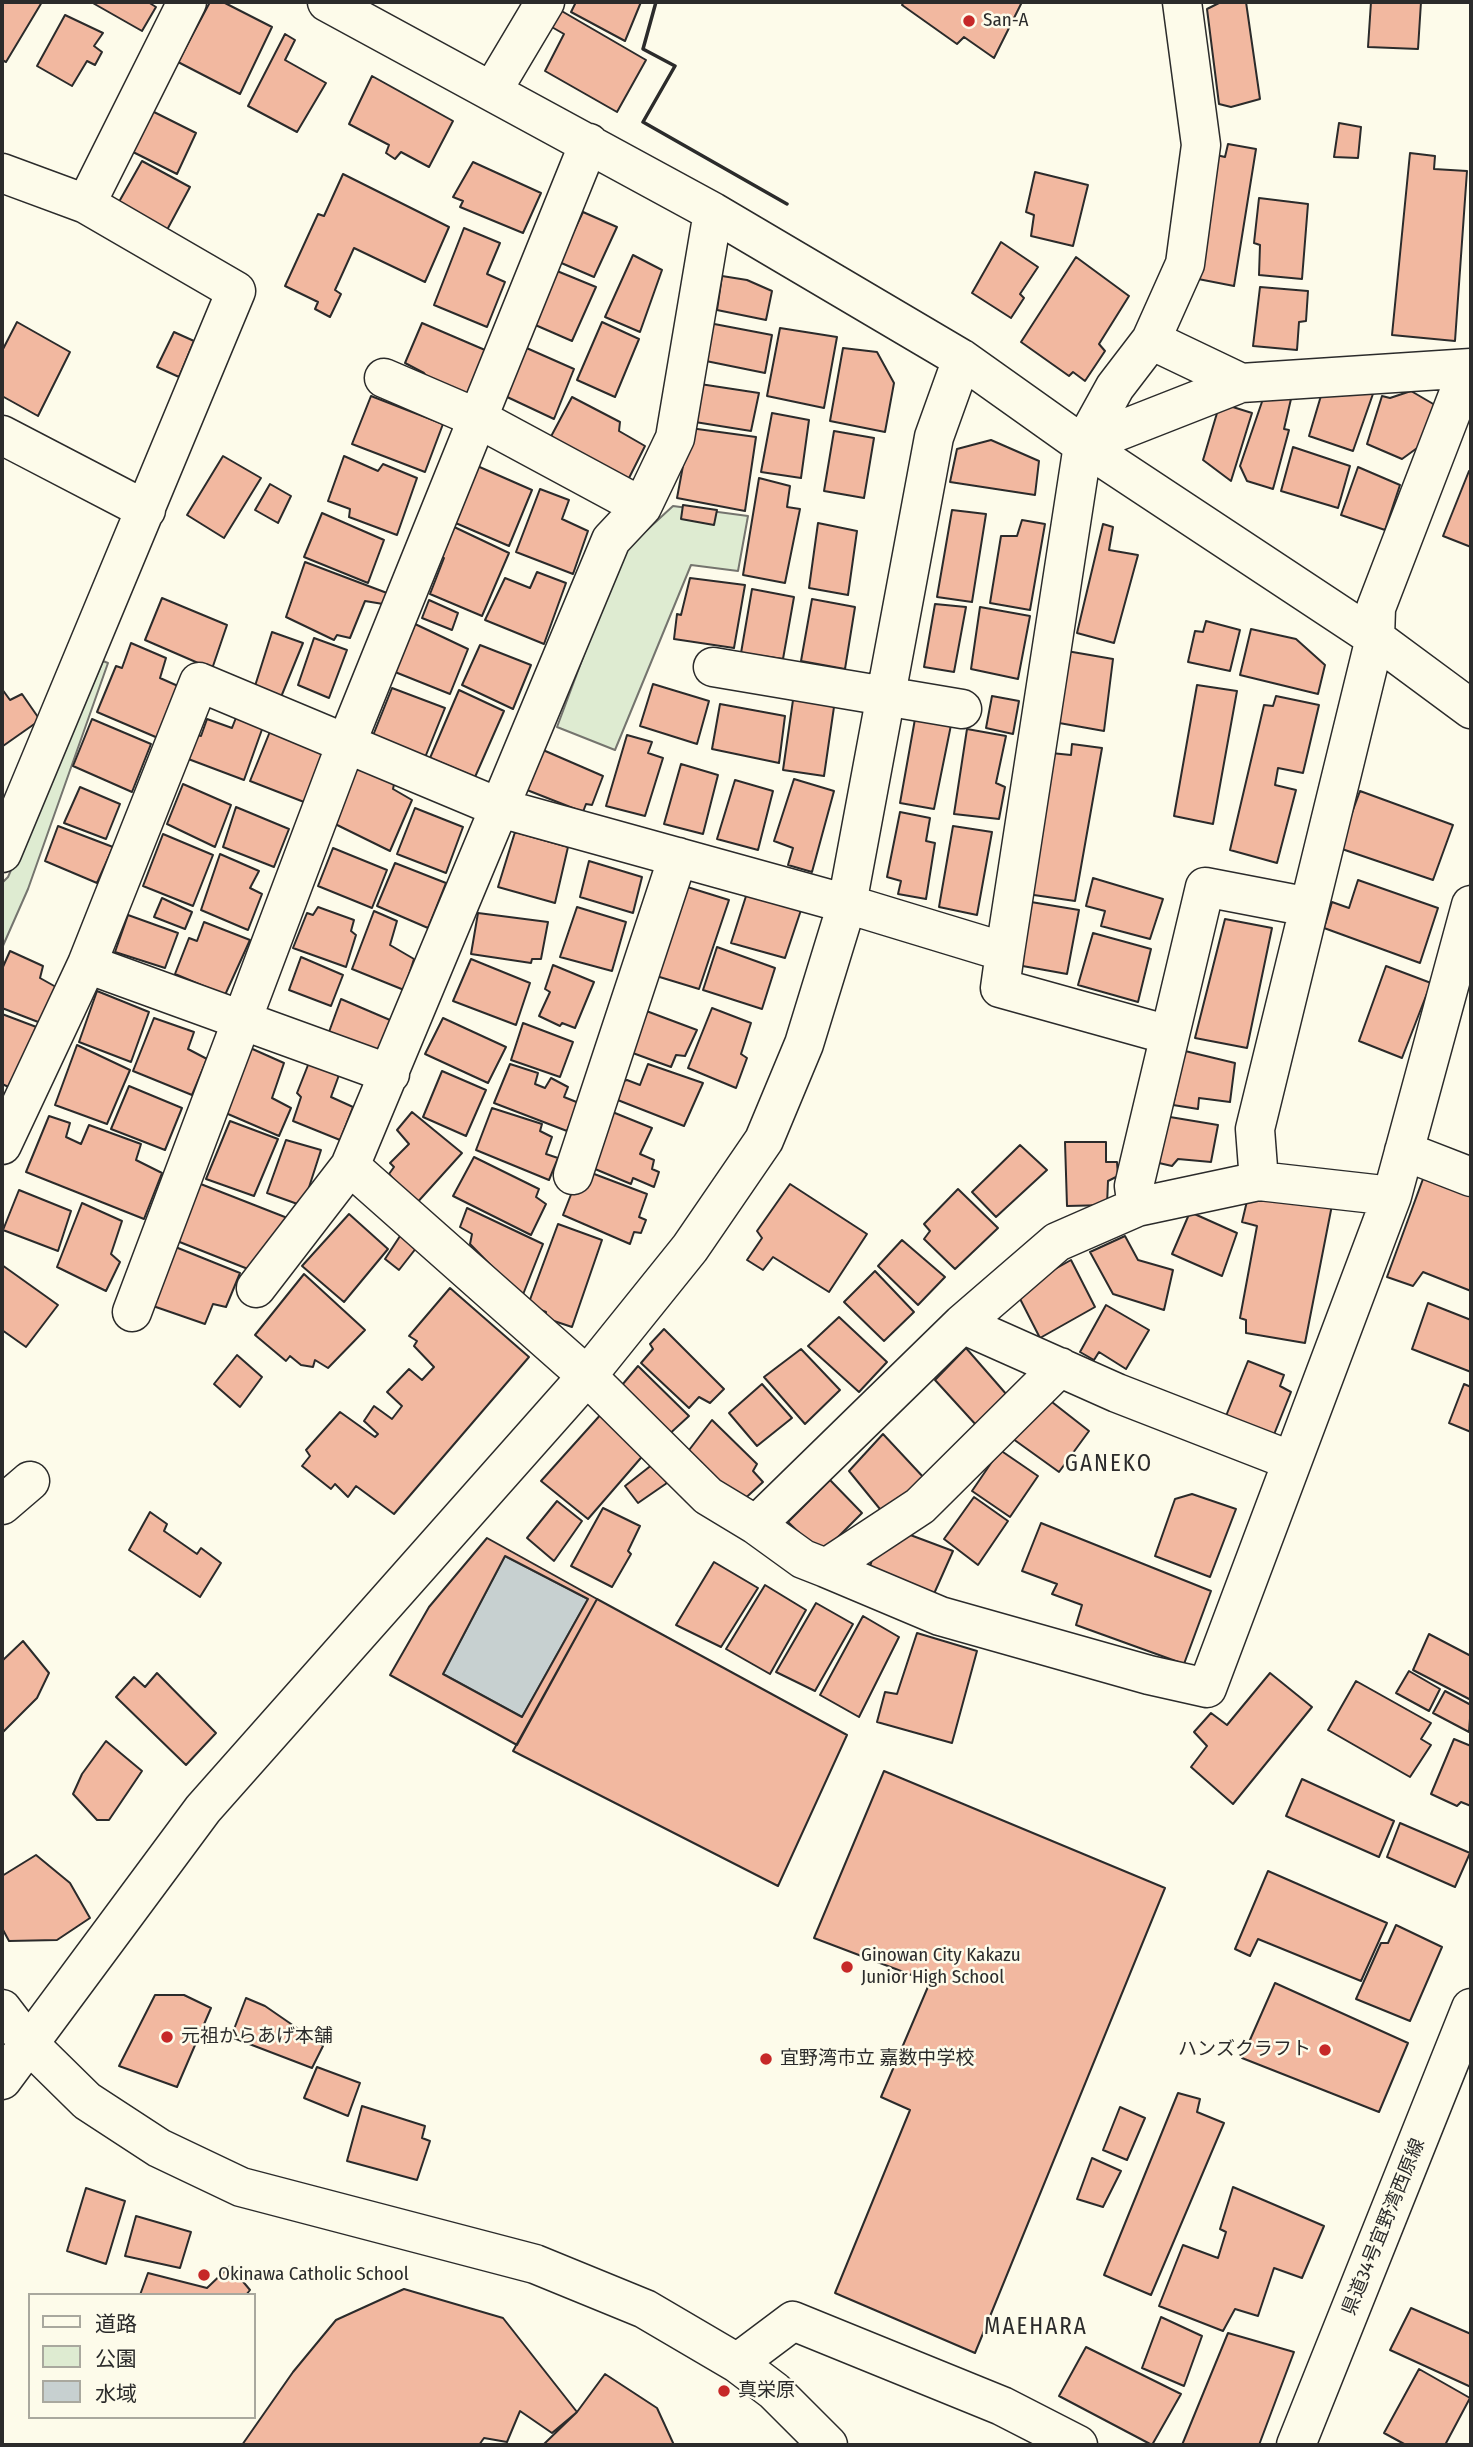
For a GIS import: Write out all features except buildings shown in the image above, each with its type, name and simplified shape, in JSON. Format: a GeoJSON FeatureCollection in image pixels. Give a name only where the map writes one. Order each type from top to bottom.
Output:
{"type":"FeatureCollection","features":[{"type":"Feature","properties":{"kind":"street"},"geometry":{"type":"LineString","coordinates":[[86,204],[187,2]]}},
{"type":"Feature","properties":{"kind":"street"},"geometry":{"type":"LineString","coordinates":[[327,2],[713,212],[962,359],[1083,445],[1376,638],[1471,709]]}},
{"type":"Feature","properties":{"kind":"street"},"geometry":{"type":"LineString","coordinates":[[492,91],[545,2]]}},
{"type":"Feature","properties":{"kind":"street"},"geometry":{"type":"LineString","coordinates":[[1169,1035],[1000,988],[1083,445],[1115,387],[1152,340],[1185,264],[1201,145],[1182,2]]}},
{"type":"Feature","properties":{"kind":"street"},"geometry":{"type":"LineString","coordinates":[[132,1312],[346,744],[589,143]]}},
{"type":"Feature","properties":{"kind":"street"},"geometry":{"type":"LineString","coordinates":[[2,173],[86,204],[236,291],[2,853]]}},
{"type":"Feature","properties":{"kind":"street"},"geometry":{"type":"LineString","coordinates":[[256,1288],[350,1166],[611,540],[642,507],[675,438],[713,212]]}},
{"type":"Feature","properties":{"kind":"street"},"geometry":{"type":"LineString","coordinates":[[1152,340],[1241,383]]}},
{"type":"Feature","properties":{"kind":"street"},"geometry":{"type":"LineString","coordinates":[[2,2080],[203,1809],[587,1376],[690,1248],[765,1140],[804,1044],[846,904],[887,698],[934,437],[962,359]]}},
{"type":"Feature","properties":{"kind":"street"},"geometry":{"type":"LineString","coordinates":[[1083,445],[1241,383],[1469,368],[1376,608],[1376,638],[1255,1129],[1259,1181]]}},
{"type":"Feature","properties":{"kind":"street"},"geometry":{"type":"LineString","coordinates":[[384,378],[477,418],[642,507]]}},
{"type":"Feature","properties":{"kind":"street"},"geometry":{"type":"LineString","coordinates":[[2,435],[146,510]]}},
{"type":"Feature","properties":{"kind":"street"},"geometry":{"type":"LineString","coordinates":[[713,667],[962,709]]}},
{"type":"Feature","properties":{"kind":"street"},"geometry":{"type":"LineString","coordinates":[[2,1145],[87,964],[200,682],[500,808],[846,904],[1006,952]]}},
{"type":"Feature","properties":{"kind":"street"},"geometry":{"type":"LineString","coordinates":[[573,1175],[678,858]]}},
{"type":"Feature","properties":{"kind":"street"},"geometry":{"type":"LineString","coordinates":[[1137,1207],[1133,1186],[1205,887],[1309,906]]}},
{"type":"Feature","properties":{"kind":"street"},"geometry":{"type":"LineString","coordinates":[[350,1166],[587,1376],[708,1496],[803,1559],[940,1616],[1149,1675],[1207,1688],[1392,1196],[1471,905]]}},
{"type":"Feature","properties":{"kind":"street"},"geometry":{"type":"LineString","coordinates":[[87,964],[390,1074]]}},
{"type":"Feature","properties":{"kind":"street"},"geometry":{"type":"LineString","coordinates":[[1404,1151],[1471,1177]]}},
{"type":"Feature","properties":{"kind":"street"},"geometry":{"type":"LineString","coordinates":[[755,1525],[962,1324],[1057,1242],[1137,1207],[1259,1181],[1392,1196]]}},
{"type":"Feature","properties":{"kind":"street"},"geometry":{"type":"LineString","coordinates":[[962,1324],[1060,1367],[1292,1461]]}},
{"type":"Feature","properties":{"kind":"street"},"geometry":{"type":"LineString","coordinates":[[827,1568],[920,1506],[1060,1367]]}},
{"type":"Feature","properties":{"kind":"street","name":"県道34号宜野湾西原線"},"geometry":{"type":"LineString","coordinates":[[1296,2445],[1471,2008]]}},
{"type":"Feature","properties":{"kind":"street"},"geometry":{"type":"LineString","coordinates":[[2,2009],[28,2043],[87,2101],[159,2148],[241,2187],[535,2264],[645,2309],[737,2363],[774,2391],[828,2445]]}},
{"type":"Feature","properties":{"kind":"street"},"geometry":{"type":"LineString","coordinates":[[737,2363],[793,2321],[1002,2406],[1078,2445]]}},
{"type":"Feature","properties":{"kind":"green space"},"geometry":{"type":"Polygon","coordinates":[[[673,506],[748,516],[738,571],[691,565],[615,750],[557,727],[622,553],[673,506]]]}},
{"type":"Feature","properties":{"kind":"green space"},"geometry":{"type":"Polygon","coordinates":[[[103,661],[108,663],[28,889],[2,948],[2,883],[8,877],[103,661]]]}},
{"type":"Feature","properties":{"kind":"water"},"geometry":{"type":"Polygon","coordinates":[[[505,1556],[588,1599],[522,1717],[443,1674],[505,1556]]]}},
{"type":"Feature","properties":{"kind":"wall"},"geometry":{"type":"LineString","coordinates":[[656,2],[643,49],[675,66],[643,122],[787,204]]}},
{"type":"Feature","properties":{"kind":"place","name":"San-A"},"geometry":{"type":"Point","coordinates":[969,21]}},
{"type":"Feature","properties":{"kind":"place","name":"Ginowan City Kakazu Junior High School"},"geometry":{"type":"Point","coordinates":[847,1967]}},
{"type":"Feature","properties":{"kind":"place","name":"元祖からあげ本舗"},"geometry":{"type":"Point","coordinates":[167,2037]}},
{"type":"Feature","properties":{"kind":"place","name":"ハンズクラフト"},"geometry":{"type":"Point","coordinates":[1325,2050]}},
{"type":"Feature","properties":{"kind":"place","name":"宜野湾市立 嘉数中学校"},"geometry":{"type":"Point","coordinates":[766,2059]}},
{"type":"Feature","properties":{"kind":"place","name":"Okinawa Catholic School"},"geometry":{"type":"Point","coordinates":[204,2275]}},
{"type":"Feature","properties":{"kind":"place","name":"真栄原"},"geometry":{"type":"Point","coordinates":[724,2391]}},
{"type":"Feature","properties":{"kind":"district","name":"GANEKO"},"geometry":{"type":"Point","coordinates":[1109,1465]}},
{"type":"Feature","properties":{"kind":"district","name":"MAEHARA"},"geometry":{"type":"Point","coordinates":[1036,2328]}}]}
